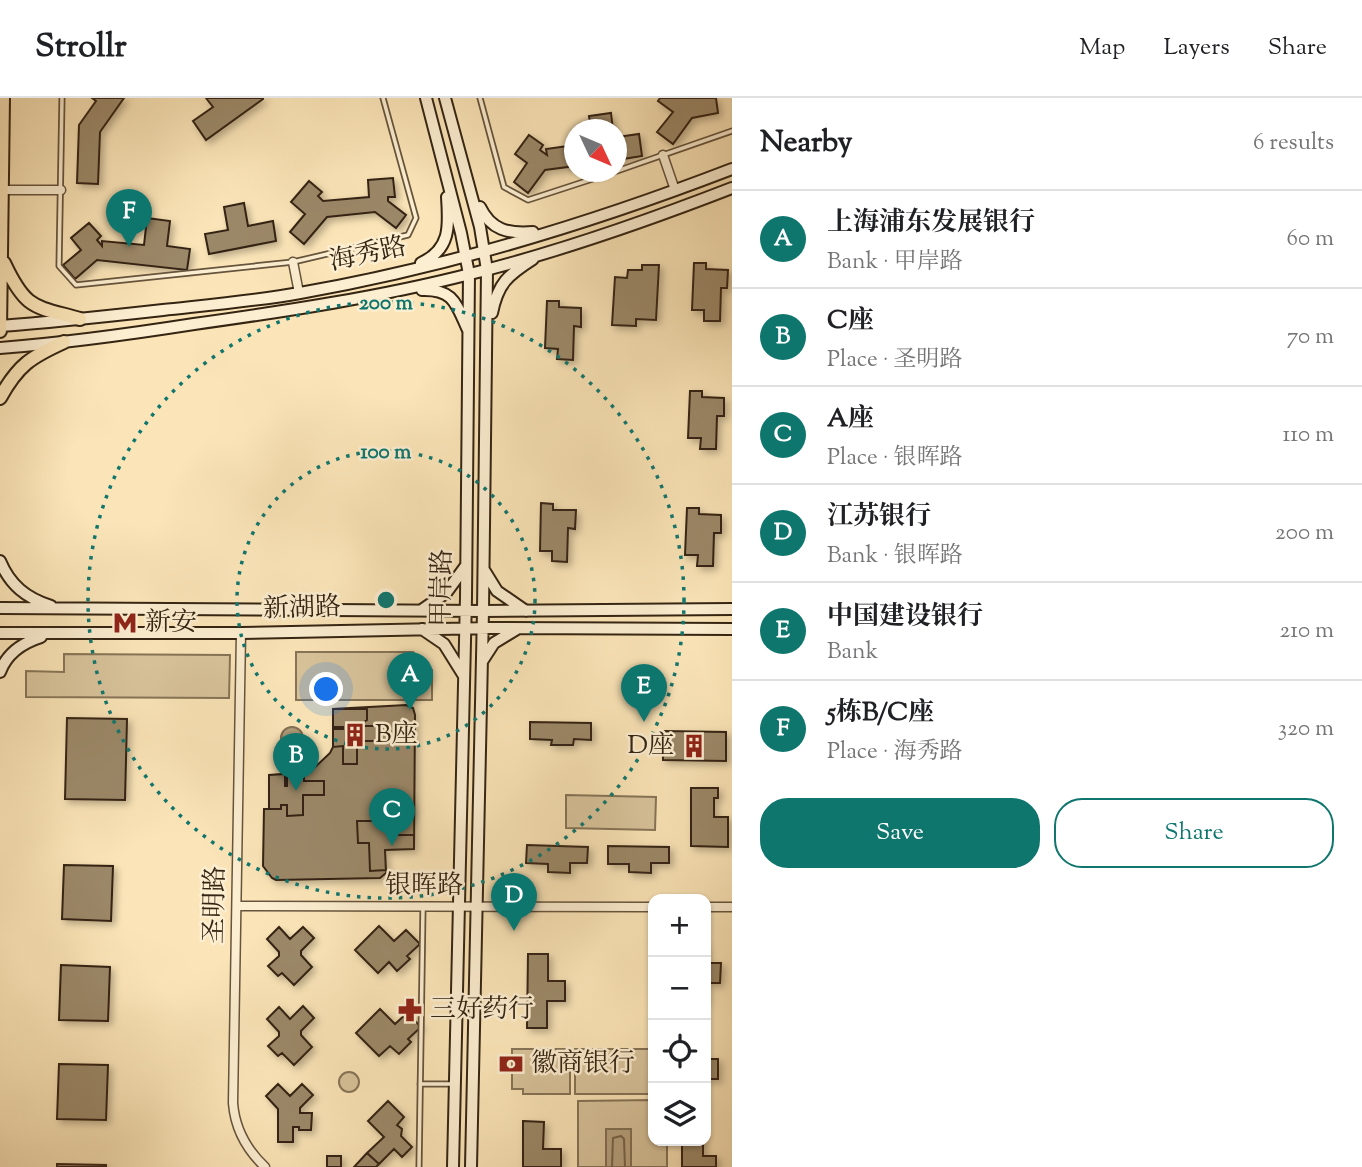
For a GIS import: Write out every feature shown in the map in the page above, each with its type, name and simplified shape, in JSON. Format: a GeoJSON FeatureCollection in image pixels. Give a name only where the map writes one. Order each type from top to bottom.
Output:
{"type":"FeatureCollection","features":[{"type":"Feature","properties":{"kind":"main road"},"geometry":{"type":"LineString","coordinates":[[0,328],[3,98]]}},
{"type":"Feature","properties":{"kind":"main road","name":"甲岸路"},"geometry":{"type":"LineString","coordinates":[[426,98],[467,256],[469,274],[466,611],[453,1167]]}},
{"type":"Feature","properties":{"kind":"main road","name":"甲岸路"},"geometry":{"type":"LineString","coordinates":[[445,98],[485,251],[487,270],[488,333],[471,1167]]}},
{"type":"Feature","properties":{"kind":"main road"},"geometry":{"type":"LineString","coordinates":[[402,272],[435,256],[447,237],[449,220],[445,167]]}},
{"type":"Feature","properties":{"kind":"main road","name":"海秀路"},"geometry":{"type":"LineString","coordinates":[[0,328],[299,293],[402,272],[556,230],[732,169]]}},
{"type":"Feature","properties":{"kind":"main road","name":"海秀路"},"geometry":{"type":"LineString","coordinates":[[0,348],[64,342],[301,309],[394,291],[487,270],[680,208],[732,188]]}},
{"type":"Feature","properties":{"kind":"main road"},"geometry":{"type":"LineString","coordinates":[[470,190],[487,220],[500,230],[528,233],[556,230]]}},
{"type":"Feature","properties":{"kind":"main road"},"geometry":{"type":"LineString","coordinates":[[488,333],[494,302],[504,280],[544,252]]}},
{"type":"Feature","properties":{"kind":"main road"},"geometry":{"type":"LineString","coordinates":[[2,258],[18,291],[30,303],[80,319]]}},
{"type":"Feature","properties":{"kind":"main road"},"geometry":{"type":"LineString","coordinates":[[394,291],[434,290],[445,293],[458,307],[469,333]]}},
{"type":"Feature","properties":{"kind":"main road"},"geometry":{"type":"LineString","coordinates":[[0,398],[13,375],[25,362],[64,342]]}},
{"type":"Feature","properties":{"kind":"main road"},"geometry":{"type":"LineString","coordinates":[[467,496],[470,502],[476,504],[483,500],[485,494]]}},
{"type":"Feature","properties":{"kind":"main road"},"geometry":{"type":"LineString","coordinates":[[0,561],[10,580],[27,596],[68,610]]}},
{"type":"Feature","properties":{"kind":"main road"},"geometry":{"type":"LineString","coordinates":[[420,611],[446,593],[466,564]]}},
{"type":"Feature","properties":{"kind":"main road"},"geometry":{"type":"LineString","coordinates":[[483,569],[498,591],[526,611]]}},
{"type":"Feature","properties":{"kind":"main road","name":"新湖路"},"geometry":{"type":"LineString","coordinates":[[0,608],[420,611],[732,609]]}},
{"type":"Feature","properties":{"kind":"main road"},"geometry":{"type":"LineString","coordinates":[[607,628],[602,626],[598,619],[600,614],[608,610]]}},
{"type":"Feature","properties":{"kind":"main road"},"geometry":{"type":"LineString","coordinates":[[419,628],[444,644],[464,676]]}},
{"type":"Feature","properties":{"kind":"main road","name":"新湖路"},"geometry":{"type":"LineString","coordinates":[[0,633],[242,633],[419,628],[732,629]]}},
{"type":"Feature","properties":{"kind":"main road"},"geometry":{"type":"LineString","coordinates":[[481,669],[487,650],[494,643],[511,631],[523,628]]}},
{"type":"Feature","properties":{"kind":"main road"},"geometry":{"type":"LineString","coordinates":[[0,672],[7,658],[20,646],[54,634]]}},
{"type":"Feature","properties":{"kind":"street"},"geometry":{"type":"LineString","coordinates":[[663,155],[675,190]]}},
{"type":"Feature","properties":{"kind":"street"},"geometry":{"type":"LineString","coordinates":[[2,190],[61,190]]}},
{"type":"Feature","properties":{"kind":"street"},"geometry":{"type":"LineString","coordinates":[[293,262],[299,293]]}},
{"type":"Feature","properties":{"kind":"street","name":"圣明路"},"geometry":{"type":"LineString","coordinates":[[242,633],[234,1112],[238,1130],[246,1146],[265,1167]]}},
{"type":"Feature","properties":{"kind":"street","name":"银晖路"},"geometry":{"type":"LineString","coordinates":[[237,906],[648,907]]}},
{"type":"Feature","properties":{"kind":"street"},"geometry":{"type":"LineString","coordinates":[[711,907],[732,907]]}},
{"type":"Feature","properties":{"kind":"lane"},"geometry":{"type":"LineString","coordinates":[[62,98],[59,266],[76,285],[293,262],[408,235],[416,218],[383,98]]}},
{"type":"Feature","properties":{"kind":"lane"},"geometry":{"type":"LineString","coordinates":[[481,98],[504,187],[528,200],[582,182]]}},
{"type":"Feature","properties":{"kind":"lane"},"geometry":{"type":"LineString","coordinates":[[627,167],[732,131]]}},
{"type":"Feature","properties":{"kind":"lane"},"geometry":{"type":"LineString","coordinates":[[419,1167],[424,907]]}},
{"type":"Feature","properties":{"kind":"lane"},"geometry":{"type":"LineString","coordinates":[[420,1084],[454,1084]]}},
{"type":"Feature","properties":{"kind":"shaded area"},"geometry":{"type":"Polygon","coordinates":[[[296,652],[413,652],[432,670],[432,700],[296,700],[296,652]]]}},
{"type":"Feature","properties":{"kind":"shaded area"},"geometry":{"type":"Polygon","coordinates":[[[64,654],[230,655],[229,698],[26,697],[26,671],[64,672],[64,654]]]}},
{"type":"Feature","properties":{"kind":"shaded area"},"geometry":{"type":"Polygon","coordinates":[[[566,795],[656,797],[655,830],[566,828],[566,795]]]}},
{"type":"Feature","properties":{"kind":"shaded area"},"geometry":{"type":"Polygon","coordinates":[[[512,1049],[570,1049],[570,1094],[523,1094],[523,1089],[512,1089],[512,1049]]]}},
{"type":"Feature","properties":{"kind":"shaded area"},"geometry":{"type":"Polygon","coordinates":[[[575,1049],[648,1049],[648,1094],[575,1094],[575,1049]]]}},
{"type":"Feature","properties":{"kind":"shaded area"},"geometry":{"type":"Polygon","coordinates":[[[349,1072],[356,1075],[359,1082],[356,1089],[349,1092],[342,1089],[339,1082],[342,1075],[349,1072]]]}},
{"type":"Feature","properties":{"kind":"shaded area"},"geometry":{"type":"Polygon","coordinates":[[[648,1100],[648,1146],[667,1146],[667,1167],[631,1167],[631,1129],[606,1129],[606,1167],[578,1167],[578,1101],[648,1100]]]}},
{"type":"Feature","properties":{"kind":"water"},"geometry":{"type":"Polygon","coordinates":[[[292,727],[300,730],[303,738],[300,746],[292,749],[284,746],[281,738],[284,730],[292,727]]]}},
{"type":"Feature","properties":{"kind":"water"},"geometry":{"type":"Polygon","coordinates":[[[606,1129],[631,1129],[631,1167],[606,1167],[606,1129]]]}},
{"type":"Feature","properties":{"kind":"building"},"geometry":{"type":"Polygon","coordinates":[[[92,98],[124,98],[100,132],[98,184],[77,183],[79,125],[96,101],[92,98]]]}},
{"type":"Feature","properties":{"kind":"building"},"geometry":{"type":"Polygon","coordinates":[[[206,98],[263,99],[206,140],[193,121],[213,107],[206,98]]]}},
{"type":"Feature","properties":{"kind":"building"},"geometry":{"type":"Polygon","coordinates":[[[660,98],[716,98],[718,113],[692,118],[673,144],[657,132],[673,112],[658,101],[660,98]]]}},
{"type":"Feature","properties":{"kind":"building"},"geometry":{"type":"Polygon","coordinates":[[[611,113],[612,119],[589,119],[589,116],[611,113]]]}},
{"type":"Feature","properties":{"kind":"building"},"geometry":{"type":"Polygon","coordinates":[[[639,134],[642,156],[627,158],[627,136],[639,134]]]}},
{"type":"Feature","properties":{"kind":"building"},"geometry":{"type":"Polygon","coordinates":[[[529,135],[543,145],[540,150],[547,155],[546,149],[564,147],[564,167],[545,170],[528,193],[514,182],[527,163],[515,154],[529,135]]]}},
{"type":"Feature","properties":{"kind":"building"},"geometry":{"type":"Polygon","coordinates":[[[393,178],[395,197],[388,197],[388,201],[406,215],[396,228],[375,212],[327,217],[304,244],[290,232],[305,214],[291,202],[309,181],[322,192],[318,196],[323,201],[369,197],[368,180],[393,178]]]}},
{"type":"Feature","properties":{"kind":"building"},"geometry":{"type":"Polygon","coordinates":[[[244,203],[248,226],[273,221],[276,241],[209,254],[205,234],[228,230],[224,207],[244,203]]]}},
{"type":"Feature","properties":{"kind":"building"},"geometry":{"type":"Polygon","coordinates":[[[147,218],[170,221],[167,246],[190,249],[187,270],[97,260],[75,279],[63,265],[81,250],[71,238],[89,223],[101,236],[97,240],[102,246],[102,241],[144,245],[147,218]]]}},
{"type":"Feature","properties":{"kind":"building"},"geometry":{"type":"Polygon","coordinates":[[[694,263],[706,263],[706,269],[728,270],[727,288],[721,288],[720,321],[704,321],[704,310],[692,310],[694,263]]]}},
{"type":"Feature","properties":{"kind":"building"},"geometry":{"type":"Polygon","coordinates":[[[642,265],[659,265],[656,320],[636,319],[636,326],[612,325],[615,277],[627,278],[628,270],[642,270],[642,265]]]}},
{"type":"Feature","properties":{"kind":"building"},"geometry":{"type":"Polygon","coordinates":[[[547,301],[559,301],[559,307],[581,308],[581,327],[574,326],[573,360],[557,359],[558,349],[545,348],[547,301]]]}},
{"type":"Feature","properties":{"kind":"building"},"geometry":{"type":"Polygon","coordinates":[[[690,391],[702,391],[702,397],[724,398],[724,416],[717,416],[716,449],[700,449],[701,438],[688,438],[690,391]]]}},
{"type":"Feature","properties":{"kind":"building"},"geometry":{"type":"Polygon","coordinates":[[[541,503],[553,504],[553,510],[576,510],[575,529],[568,528],[567,562],[552,561],[552,551],[540,551],[541,503]]]}},
{"type":"Feature","properties":{"kind":"building"},"geometry":{"type":"Polygon","coordinates":[[[687,508],[699,508],[699,514],[721,515],[721,533],[714,533],[713,566],[697,566],[698,555],[685,555],[687,508]]]}},
{"type":"Feature","properties":{"kind":"building"},"geometry":{"type":"Polygon","coordinates":[[[406,705],[413,708],[415,715],[414,849],[385,850],[386,873],[380,878],[272,878],[263,866],[264,809],[269,809],[269,775],[310,772],[330,753],[333,747],[333,709],[406,705]]]}},
{"type":"Feature","properties":{"kind":"building","name":"B座"},"geometry":{"type":"Polygon","coordinates":[[[333,709],[367,709],[367,720],[361,726],[377,726],[377,741],[357,741],[357,764],[343,764],[343,746],[333,747],[333,729],[343,727],[333,727],[333,709]]]}},
{"type":"Feature","properties":{"kind":"building"},"geometry":{"type":"Polygon","coordinates":[[[67,718],[127,719],[125,800],[65,799],[67,718]]]}},
{"type":"Feature","properties":{"kind":"building"},"geometry":{"type":"Polygon","coordinates":[[[530,722],[591,723],[591,740],[574,739],[573,745],[551,745],[552,740],[530,739],[530,722]]]}},
{"type":"Feature","properties":{"kind":"building","name":"D座"},"geometry":{"type":"Polygon","coordinates":[[[663,731],[726,732],[726,761],[663,760],[663,731]]]}},
{"type":"Feature","properties":{"kind":"building"},"geometry":{"type":"Polygon","coordinates":[[[285,774],[285,786],[287,774],[304,774],[304,781],[324,781],[324,795],[303,795],[303,815],[287,816],[287,805],[281,805],[281,809],[269,809],[269,775],[285,774]]]}},
{"type":"Feature","properties":{"kind":"building"},"geometry":{"type":"Polygon","coordinates":[[[691,788],[718,788],[718,798],[714,798],[714,817],[728,817],[728,847],[691,846],[691,788]]]}},
{"type":"Feature","properties":{"kind":"building"},"geometry":{"type":"Polygon","coordinates":[[[357,821],[393,821],[394,832],[388,832],[388,835],[414,835],[414,849],[385,850],[386,870],[370,871],[369,843],[358,843],[357,821]]]}},
{"type":"Feature","properties":{"kind":"building"},"geometry":{"type":"Polygon","coordinates":[[[527,845],[588,847],[587,863],[570,863],[570,873],[548,872],[548,864],[526,863],[527,845]]]}},
{"type":"Feature","properties":{"kind":"building"},"geometry":{"type":"Polygon","coordinates":[[[608,846],[669,847],[669,863],[651,863],[651,873],[629,872],[629,864],[608,864],[608,846]]]}},
{"type":"Feature","properties":{"kind":"building"},"geometry":{"type":"Polygon","coordinates":[[[64,865],[113,866],[111,921],[62,919],[64,865]]]}},
{"type":"Feature","properties":{"kind":"building"},"geometry":{"type":"Polygon","coordinates":[[[379,926],[394,941],[406,930],[420,944],[407,956],[410,959],[397,971],[389,962],[378,973],[355,950],[379,926]]]}},
{"type":"Feature","properties":{"kind":"building"},"geometry":{"type":"Polygon","coordinates":[[[279,927],[290,939],[303,927],[314,938],[301,951],[301,955],[312,967],[294,985],[282,973],[278,976],[268,966],[279,956],[279,952],[267,939],[279,927]]]}},
{"type":"Feature","properties":{"kind":"building"},"geometry":{"type":"Polygon","coordinates":[[[528,954],[548,954],[548,981],[565,981],[565,1001],[547,1001],[547,1028],[527,1028],[528,954]]]}},
{"type":"Feature","properties":{"kind":"building"},"geometry":{"type":"Polygon","coordinates":[[[711,963],[721,963],[720,983],[711,983],[711,963]]]}},
{"type":"Feature","properties":{"kind":"building"},"geometry":{"type":"Polygon","coordinates":[[[61,965],[110,967],[108,1021],[59,1020],[61,965]]]}},
{"type":"Feature","properties":{"kind":"building"},"geometry":{"type":"Polygon","coordinates":[[[303,1006],[314,1018],[301,1031],[301,1035],[312,1047],[294,1065],[282,1053],[278,1056],[268,1046],[279,1036],[279,1032],[267,1019],[279,1007],[290,1019],[303,1006]]]}},
{"type":"Feature","properties":{"kind":"building"},"geometry":{"type":"Polygon","coordinates":[[[380,1009],[395,1024],[407,1013],[421,1027],[408,1039],[411,1042],[399,1054],[390,1046],[379,1056],[356,1033],[380,1009]]]}},
{"type":"Feature","properties":{"kind":"building"},"geometry":{"type":"Polygon","coordinates":[[[711,1059],[718,1059],[718,1079],[711,1079],[711,1059]]]}},
{"type":"Feature","properties":{"kind":"building"},"geometry":{"type":"Polygon","coordinates":[[[59,1064],[108,1065],[106,1120],[57,1119],[59,1064]]]}},
{"type":"Feature","properties":{"kind":"building"},"geometry":{"type":"Polygon","coordinates":[[[278,1084],[290,1096],[302,1084],[313,1095],[300,1108],[300,1113],[312,1113],[311,1130],[293,1127],[293,1142],[278,1142],[278,1109],[266,1096],[278,1084]]]}},
{"type":"Feature","properties":{"kind":"building"},"geometry":{"type":"Polygon","coordinates":[[[388,1101],[404,1117],[397,1125],[402,1129],[401,1136],[412,1147],[402,1157],[394,1149],[379,1164],[367,1153],[384,1137],[368,1121],[388,1101]]]}},
{"type":"Feature","properties":{"kind":"building"},"geometry":{"type":"Polygon","coordinates":[[[523,1121],[544,1122],[543,1149],[561,1149],[561,1167],[523,1167],[523,1121]]]}},
{"type":"Feature","properties":{"kind":"building"},"geometry":{"type":"Polygon","coordinates":[[[682,1146],[703,1146],[703,1156],[716,1156],[716,1167],[682,1167],[682,1146]]]}},
{"type":"Feature","properties":{"kind":"building"},"geometry":{"type":"Polygon","coordinates":[[[367,1153],[379,1164],[376,1167],[354,1167],[367,1153]]]}},
{"type":"Feature","properties":{"kind":"building"},"geometry":{"type":"Polygon","coordinates":[[[327,1156],[341,1156],[341,1167],[327,1167],[327,1156]]]}},
{"type":"Feature","properties":{"kind":"building"},"geometry":{"type":"Polygon","coordinates":[[[57,1164],[106,1165],[106,1167],[57,1167],[57,1164]]]}},
{"type":"Feature","properties":{"kind":"place","name":"5栋B/C座"},"geometry":{"type":"Point","coordinates":[129,247]}},
{"type":"Feature","properties":{"kind":"place","name":"新安"},"geometry":{"type":"Point","coordinates":[125,623]}},
{"type":"Feature","properties":{"kind":"place","name":"上海浦东发展银行"},"geometry":{"type":"Point","coordinates":[410,710]}},
{"type":"Feature","properties":{"kind":"place","name":"中国建设银行"},"geometry":{"type":"Point","coordinates":[644,722]}},
{"type":"Feature","properties":{"kind":"place","name":"B座"},"geometry":{"type":"Point","coordinates":[355,735]}},
{"type":"Feature","properties":{"kind":"place","name":"D座"},"geometry":{"type":"Point","coordinates":[694,746]}},
{"type":"Feature","properties":{"kind":"place","name":"C座"},"geometry":{"type":"Point","coordinates":[296,791]}},
{"type":"Feature","properties":{"kind":"place","name":"A座"},"geometry":{"type":"Point","coordinates":[392,846]}},
{"type":"Feature","properties":{"kind":"place","name":"江苏银行"},"geometry":{"type":"Point","coordinates":[514,931]}},
{"type":"Feature","properties":{"kind":"place","name":"三好药行"},"geometry":{"type":"Point","coordinates":[410,1010]}},
{"type":"Feature","properties":{"kind":"place","name":"徽商银行"},"geometry":{"type":"Point","coordinates":[511,1064]}}]}
